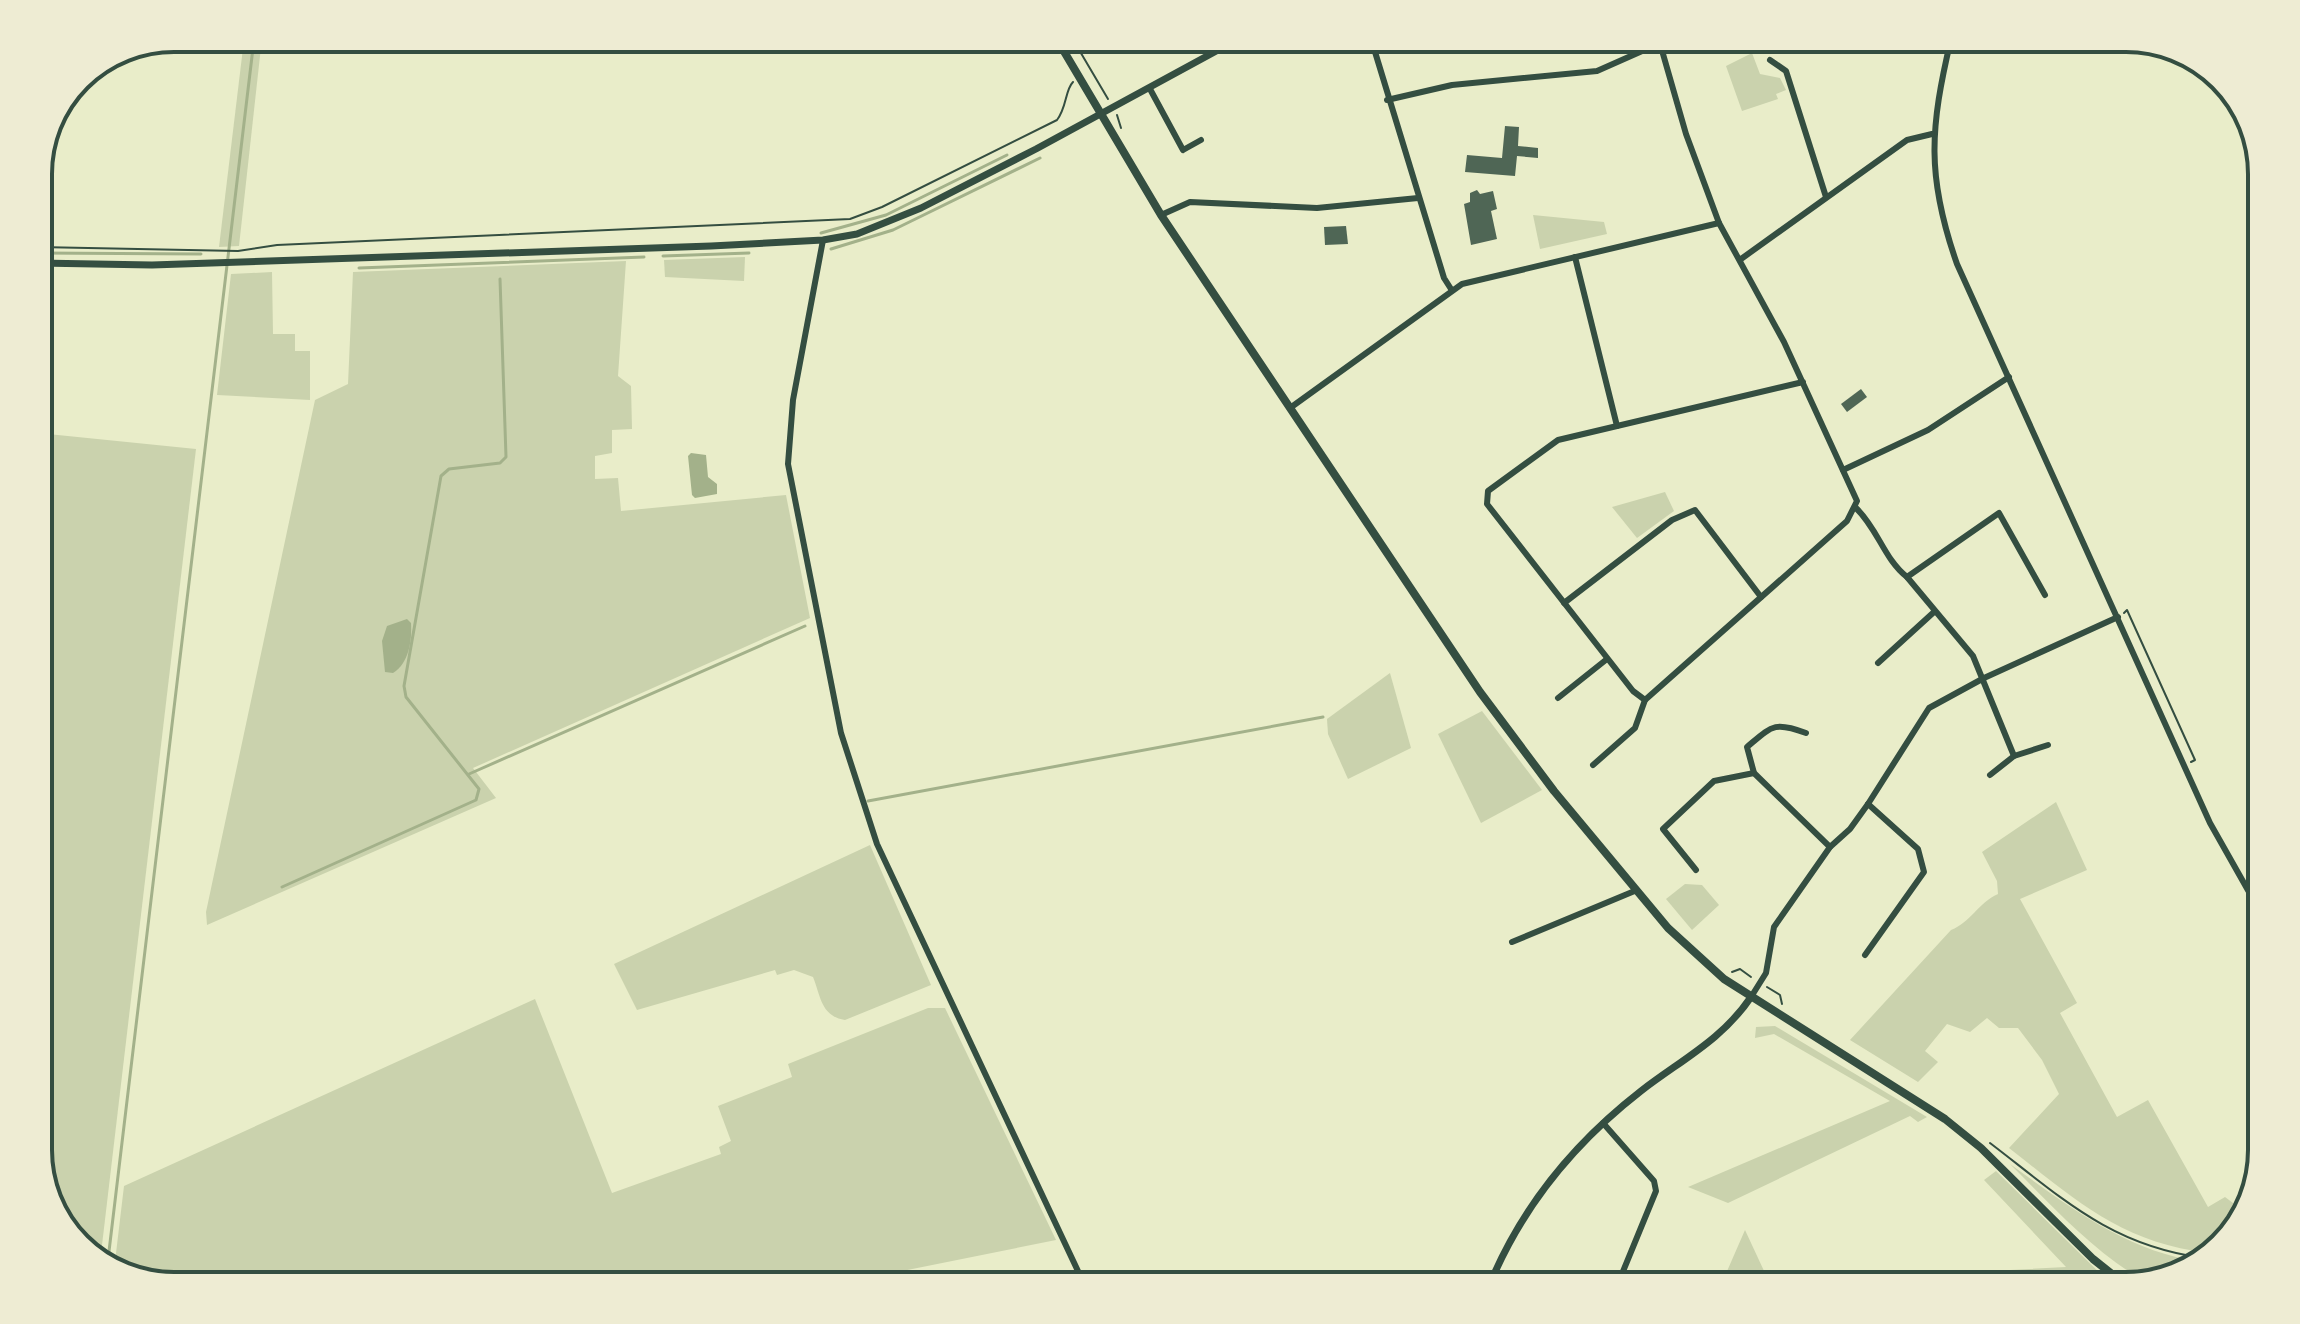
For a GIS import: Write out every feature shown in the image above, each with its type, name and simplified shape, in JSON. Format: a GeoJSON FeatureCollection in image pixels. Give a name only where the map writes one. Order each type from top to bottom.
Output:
{"type":"FeatureCollection","features":[{"type":"Feature","properties":{"kind":"main road"},"geometry":{"type":"LineString","coordinates":[[1064,52],[1161,215],[1510,734],[1637,890],[1686,947],[1751,997],[1945,1119],[2014,1178],[2109,1272]]}},
{"type":"Feature","properties":{"kind":"street"},"geometry":{"type":"LineString","coordinates":[[52,264],[213,263],[823,240],[857,234],[890,223],[1114,109],[1213,52]]}},
{"type":"Feature","properties":{"kind":"street"},"geometry":{"type":"LineString","coordinates":[[1375,52],[1418,198],[1444,278],[1451,289]]}},
{"type":"Feature","properties":{"kind":"street"},"geometry":{"type":"LineString","coordinates":[[1387,100],[1452,85],[1597,71],[1638,52]]}},
{"type":"Feature","properties":{"kind":"street"},"geometry":{"type":"LineString","coordinates":[[1593,765],[1635,728],[1645,700],[1847,521],[1857,501],[1803,382],[1741,259],[1719,223],[1686,134],[1662,52]]}},
{"type":"Feature","properties":{"kind":"street"},"geometry":{"type":"LineString","coordinates":[[1948,52],[1932,134],[1935,187],[1960,272],[2186,764],[2210,823],[2248,890]]}},
{"type":"Feature","properties":{"kind":"street"},"geometry":{"type":"LineString","coordinates":[[1770,60],[1786,71],[1826,197]]}},
{"type":"Feature","properties":{"kind":"street"},"geometry":{"type":"LineString","coordinates":[[1150,89],[1183,150],[1201,140]]}},
{"type":"Feature","properties":{"kind":"street"},"geometry":{"type":"LineString","coordinates":[[1741,259],[1907,140],[1932,134]]}},
{"type":"Feature","properties":{"kind":"street"},"geometry":{"type":"LineString","coordinates":[[1161,215],[1190,202],[1317,208],[1418,198]]}},
{"type":"Feature","properties":{"kind":"street"},"geometry":{"type":"LineString","coordinates":[[1290,408],[1462,284],[1719,223]]}},
{"type":"Feature","properties":{"kind":"street"},"geometry":{"type":"LineString","coordinates":[[823,240],[793,400],[788,464],[841,733],[877,844],[1078,1272]]}},
{"type":"Feature","properties":{"kind":"street"},"geometry":{"type":"LineString","coordinates":[[1575,257],[1617,426]]}},
{"type":"Feature","properties":{"kind":"street"},"geometry":{"type":"LineString","coordinates":[[1843,470],[1928,430],[2009,377]]}},
{"type":"Feature","properties":{"kind":"street"},"geometry":{"type":"LineString","coordinates":[[1645,700],[1633,691],[1607,659],[1487,504],[1488,491],[1558,440],[1803,382]]}},
{"type":"Feature","properties":{"kind":"street"},"geometry":{"type":"LineString","coordinates":[[1856,508],[1870,521],[1894,568],[1907,577],[1973,656],[2014,756]]}},
{"type":"Feature","properties":{"kind":"street"},"geometry":{"type":"LineString","coordinates":[[1564,603],[1672,520],[1695,510],[1761,597]]}},
{"type":"Feature","properties":{"kind":"street"},"geometry":{"type":"LineString","coordinates":[[1907,577],[1999,513],[2045,595]]}},
{"type":"Feature","properties":{"kind":"street"},"geometry":{"type":"LineString","coordinates":[[1878,663],[1934,612]]}},
{"type":"Feature","properties":{"kind":"street"},"geometry":{"type":"LineString","coordinates":[[1496,1272],[1515,1232],[1548,1183],[1603,1123],[1643,1090],[1715,1040],[1751,997],[1766,973],[1774,927],[1830,847],[1850,829],[1868,804],[1929,708],[1984,678],[2118,617]]}},
{"type":"Feature","properties":{"kind":"street"},"geometry":{"type":"LineString","coordinates":[[1558,698],[1607,659]]}},
{"type":"Feature","properties":{"kind":"street"},"geometry":{"type":"LineString","coordinates":[[1806,733],[1785,725],[1772,726],[1747,747],[1754,773],[1830,847]]}},
{"type":"Feature","properties":{"kind":"street"},"geometry":{"type":"LineString","coordinates":[[1990,775],[2014,756],[2048,745]]}},
{"type":"Feature","properties":{"kind":"street"},"geometry":{"type":"LineString","coordinates":[[1696,870],[1663,829],[1714,781],[1754,773]]}},
{"type":"Feature","properties":{"kind":"street"},"geometry":{"type":"LineString","coordinates":[[1865,955],[1924,872],[1918,849],[1868,804]]}},
{"type":"Feature","properties":{"kind":"street"},"geometry":{"type":"LineString","coordinates":[[1512,942],[1637,890]]}},
{"type":"Feature","properties":{"kind":"street"},"geometry":{"type":"LineString","coordinates":[[1603,1123],[1654,1181],[1656,1191],[1623,1272]]}},
{"type":"Feature","properties":{"kind":"path"},"geometry":{"type":"LineString","coordinates":[[1080,52],[1114,109]]}},
{"type":"Feature","properties":{"kind":"path"},"geometry":{"type":"LineString","coordinates":[[52,247],[238,251],[277,245],[850,219],[882,207],[1057,120],[1065,110],[1069,87],[1079,79]]}},
{"type":"Feature","properties":{"kind":"path"},"geometry":{"type":"LineString","coordinates":[[2127,610],[2195,760],[2186,764]]}},
{"type":"Feature","properties":{"kind":"path"},"geometry":{"type":"LineString","coordinates":[[1722,967],[1732,972],[1740,969],[1780,995],[1782,1004]]}},
{"type":"Feature","properties":{"kind":"path"},"geometry":{"type":"LineString","coordinates":[[1988,1141],[2103,1227],[2127,1240],[2187,1256]]}},
{"type":"Feature","properties":{"kind":"shaded area"},"geometry":{"type":"Polygon","coordinates":[[[243,52],[260,52],[239,246],[219,247],[243,52]]]}},
{"type":"Feature","properties":{"kind":"shaded area"},"geometry":{"type":"Polygon","coordinates":[[[1752,53],[1760,74],[1780,78],[1786,90],[1776,94],[1778,99],[1742,111],[1726,66],[1752,53]]]}},
{"type":"Feature","properties":{"kind":"shaded area"},"geometry":{"type":"Polygon","coordinates":[[[1533,215],[1604,222],[1607,234],[1540,249],[1533,215]]]}},
{"type":"Feature","properties":{"kind":"shaded area"},"geometry":{"type":"Polygon","coordinates":[[[745,257],[744,281],[665,277],[664,260],[745,257]]]}},
{"type":"Feature","properties":{"kind":"shaded area"},"geometry":{"type":"Polygon","coordinates":[[[626,261],[618,376],[631,386],[632,429],[612,430],[612,453],[595,456],[595,479],[618,478],[621,511],[786,495],[810,618],[473,768],[496,798],[207,925],[206,912],[315,400],[348,384],[353,272],[626,261]]]}},
{"type":"Feature","properties":{"kind":"shaded area"},"geometry":{"type":"Polygon","coordinates":[[[272,272],[273,334],[295,334],[295,351],[310,351],[310,400],[217,395],[231,274],[272,272]]]}},
{"type":"Feature","properties":{"kind":"shaded area"},"geometry":{"type":"Polygon","coordinates":[[[52,434],[196,449],[102,1248],[73,1218],[65,1204],[58,1189],[52,1158],[52,434]]]}},
{"type":"Feature","properties":{"kind":"shaded area"},"geometry":{"type":"Polygon","coordinates":[[[691,453],[706,455],[708,477],[717,484],[717,494],[695,498],[692,495],[688,456],[691,453]]]}},
{"type":"Feature","properties":{"kind":"shaded area"},"geometry":{"type":"Polygon","coordinates":[[[1665,492],[1674,511],[1637,538],[1612,507],[1665,492]]]}},
{"type":"Feature","properties":{"kind":"shaded area"},"geometry":{"type":"Polygon","coordinates":[[[407,619],[411,630],[406,658],[393,673],[385,672],[382,641],[387,626],[407,619]]]}},
{"type":"Feature","properties":{"kind":"shaded area"},"geometry":{"type":"Polygon","coordinates":[[[1390,673],[1411,748],[1348,779],[1328,734],[1327,719],[1390,673]]]}},
{"type":"Feature","properties":{"kind":"shaded area"},"geometry":{"type":"Polygon","coordinates":[[[1482,711],[1542,790],[1481,823],[1438,734],[1482,711]]]}},
{"type":"Feature","properties":{"kind":"shaded area"},"geometry":{"type":"Polygon","coordinates":[[[2056,802],[2087,870],[2020,899],[2077,1003],[2060,1013],[2117,1117],[2148,1100],[2208,1207],[2225,1197],[2235,1205],[2223,1224],[2194,1251],[2177,1248],[2124,1229],[2079,1202],[2009,1148],[2059,1094],[2042,1060],[2018,1028],[1999,1028],[1987,1018],[1970,1032],[1947,1024],[1925,1051],[1938,1062],[1918,1082],[1850,1040],[1951,930],[1998,894],[1997,881],[1982,852],[2056,802]]]}},
{"type":"Feature","properties":{"kind":"shaded area"},"geometry":{"type":"Polygon","coordinates":[[[870,845],[931,985],[845,1020],[826,1010],[813,977],[794,970],[777,975],[775,970],[637,1010],[614,964],[870,845]]]}},
{"type":"Feature","properties":{"kind":"shaded area"},"geometry":{"type":"Polygon","coordinates":[[[1685,884],[1702,885],[1719,905],[1692,930],[1666,899],[1685,884]]]}},
{"type":"Feature","properties":{"kind":"shaded area"},"geometry":{"type":"Polygon","coordinates":[[[535,999],[612,1193],[721,1154],[719,1147],[731,1141],[718,1106],[792,1077],[788,1064],[928,1008],[945,1008],[1056,1240],[897,1272],[174,1272],[142,1268],[116,1257],[124,1186],[535,999]]]}},
{"type":"Feature","properties":{"kind":"shaded area"},"geometry":{"type":"Polygon","coordinates":[[[1775,1026],[1927,1117],[1918,1122],[1910,1116],[1728,1203],[1688,1187],[1890,1101],[1774,1034],[1755,1038],[1756,1027],[1775,1026]]]}},
{"type":"Feature","properties":{"kind":"shaded area"},"geometry":{"type":"Polygon","coordinates":[[[2010,1164],[2100,1225],[2147,1248],[2183,1258],[2158,1268],[2130,1272],[2089,1241],[2010,1164]]]}},
{"type":"Feature","properties":{"kind":"shaded area"},"geometry":{"type":"Polygon","coordinates":[[[1996,1171],[2099,1272],[1972,1272],[2066,1267],[1984,1180],[1996,1171]]]}},
{"type":"Feature","properties":{"kind":"shaded area"},"geometry":{"type":"Polygon","coordinates":[[[1745,1230],[1764,1272],[1727,1272],[1745,1230]]]}},
{"type":"Feature","properties":{"kind":"building"},"geometry":{"type":"Polygon","coordinates":[[[1505,126],[1519,127],[1518,146],[1538,148],[1538,158],[1517,156],[1515,176],[1465,172],[1467,155],[1502,158],[1505,126]]]}},
{"type":"Feature","properties":{"kind":"building"},"geometry":{"type":"Polygon","coordinates":[[[1477,190],[1480,194],[1493,191],[1497,209],[1491,211],[1497,239],[1471,245],[1464,204],[1470,202],[1470,193],[1477,190]]]}},
{"type":"Feature","properties":{"kind":"building"},"geometry":{"type":"Polygon","coordinates":[[[1346,226],[1348,244],[1325,245],[1324,227],[1346,226]]]}},
{"type":"Feature","properties":{"kind":"building"},"geometry":{"type":"Polygon","coordinates":[[[1861,389],[1867,397],[1847,412],[1841,404],[1861,389]]]}},
{"type":"Feature","properties":{"kind":"waterway"},"geometry":{"type":"LineString","coordinates":[[109,1253],[253,52]]}},
{"type":"Feature","properties":{"kind":"waterway"},"geometry":{"type":"LineString","coordinates":[[821,233],[886,215],[1007,155]]}},
{"type":"Feature","properties":{"kind":"waterway"},"geometry":{"type":"LineString","coordinates":[[831,249],[893,230],[1040,158]]}},
{"type":"Feature","properties":{"kind":"waterway"},"geometry":{"type":"LineString","coordinates":[[52,253],[201,254]]}},
{"type":"Feature","properties":{"kind":"waterway"},"geometry":{"type":"LineString","coordinates":[[663,256],[749,253]]}},
{"type":"Feature","properties":{"kind":"waterway"},"geometry":{"type":"LineString","coordinates":[[359,268],[644,257]]}},
{"type":"Feature","properties":{"kind":"waterway"},"geometry":{"type":"LineString","coordinates":[[282,887],[476,800],[479,789],[406,697],[404,686],[441,476],[449,469],[500,463],[506,457],[500,279]]}},
{"type":"Feature","properties":{"kind":"waterway"},"geometry":{"type":"LineString","coordinates":[[469,774],[805,626]]}},
{"type":"Feature","properties":{"kind":"waterway"},"geometry":{"type":"LineString","coordinates":[[868,801],[1323,717]]}}]}
